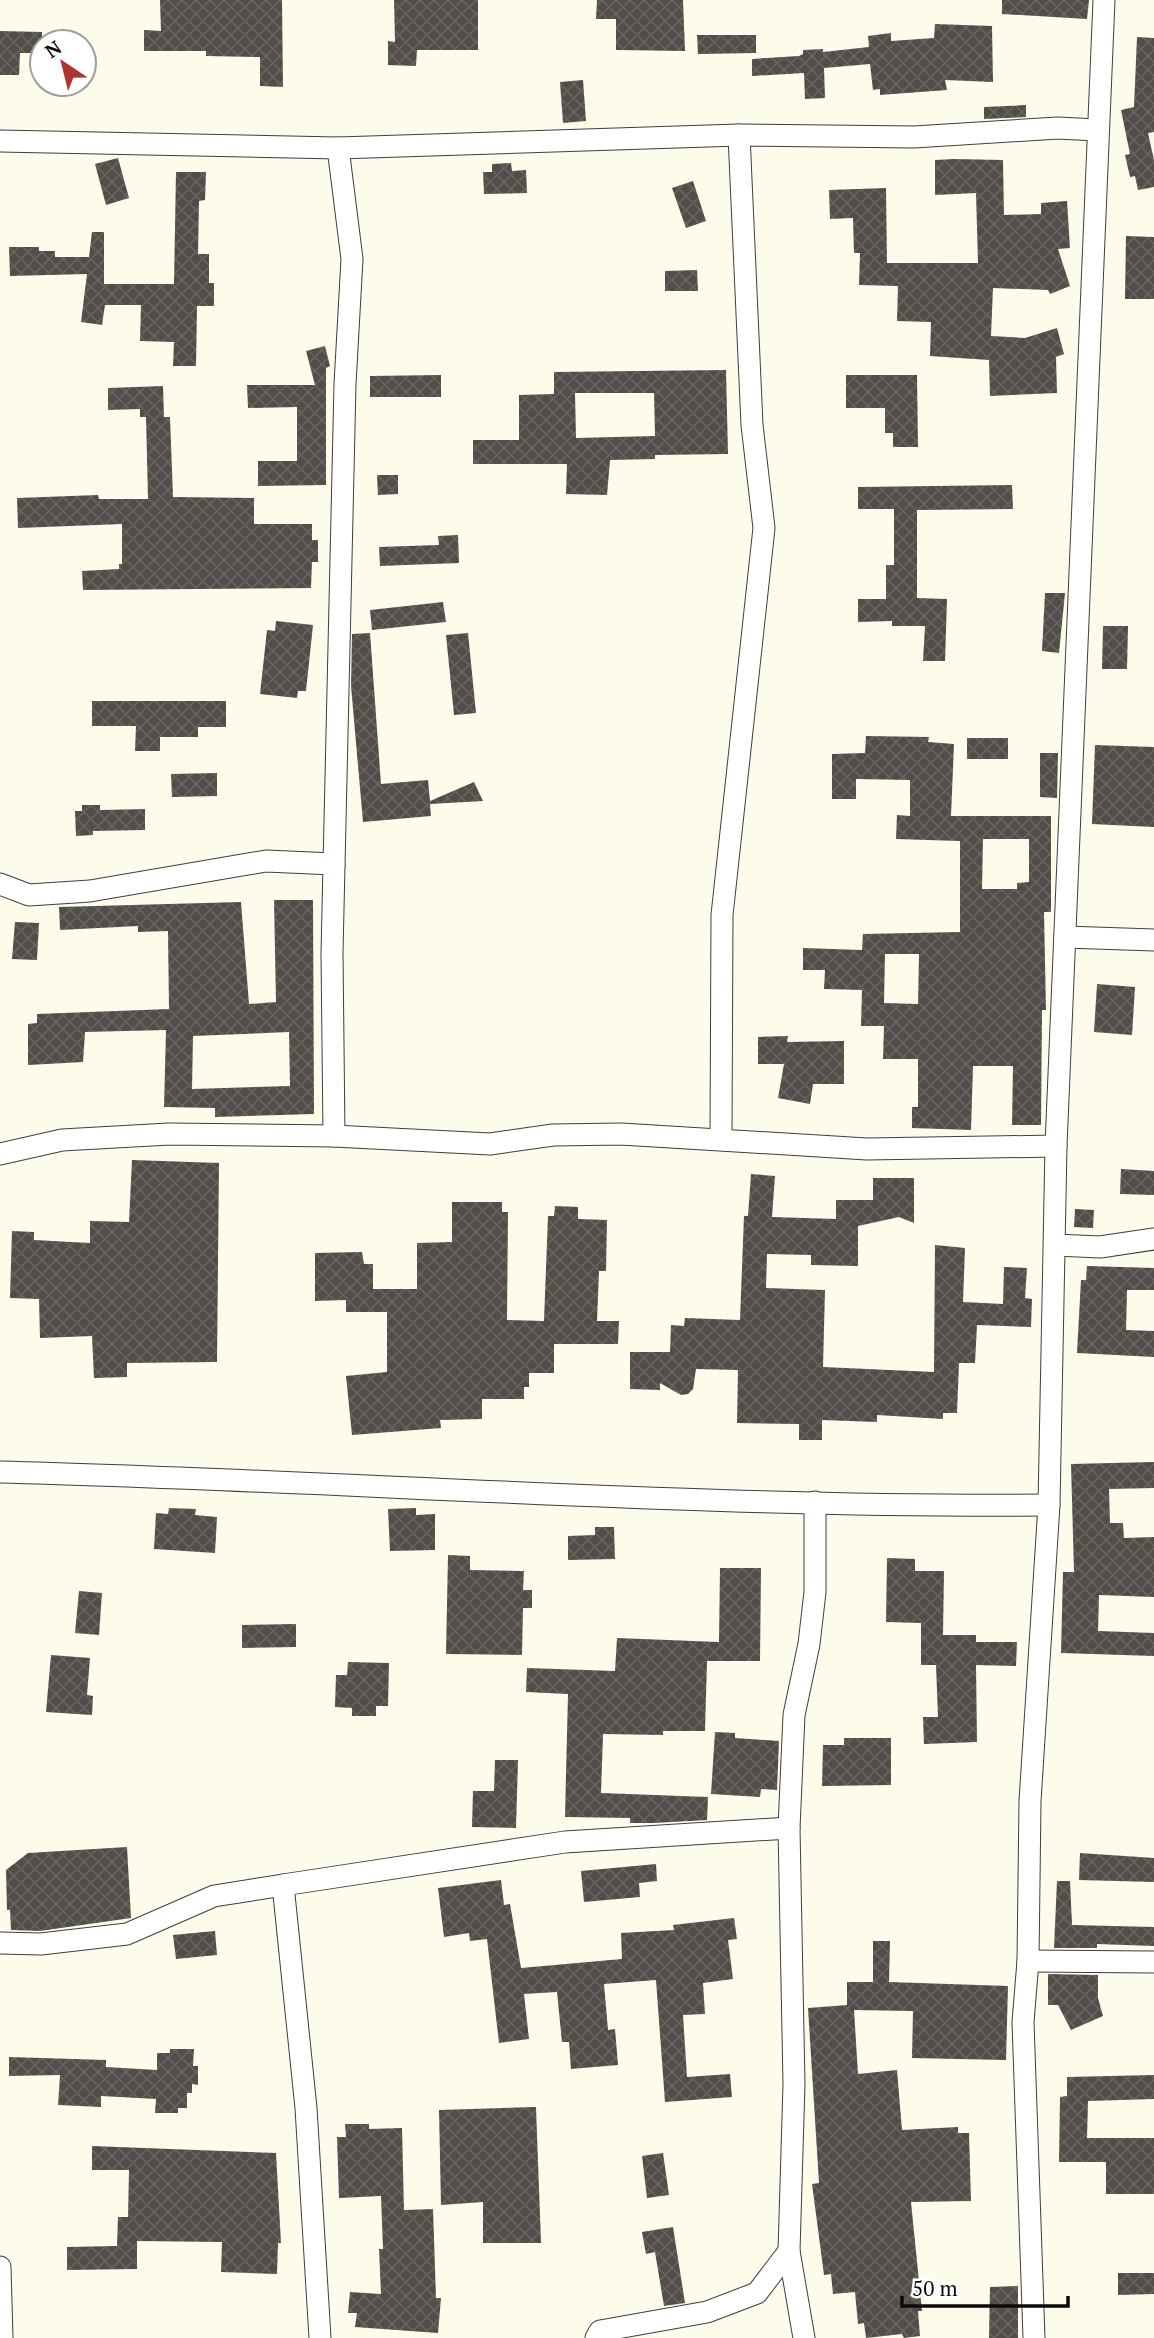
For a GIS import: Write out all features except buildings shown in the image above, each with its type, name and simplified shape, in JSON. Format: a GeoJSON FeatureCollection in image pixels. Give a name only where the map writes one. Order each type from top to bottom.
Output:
{"type":"FeatureCollection","features":[{"type":"Feature","properties":{"kind":"street"},"geometry":{"type":"LineString","coordinates":[[1034,2338],[1023,2022],[1028,1961],[1030,1801],[1049,1504],[1056,1146],[1104,0]]}},
{"type":"Feature","properties":{"kind":"street"},"geometry":{"type":"LineString","coordinates":[[0,141],[338,148],[739,135],[914,137],[1058,128],[1097,130]]}},
{"type":"Feature","properties":{"kind":"street"},"geometry":{"type":"LineString","coordinates":[[720,1138],[722,915],[764,528],[752,425],[739,135]]}},
{"type":"Feature","properties":{"kind":"street"},"geometry":{"type":"LineString","coordinates":[[334,1136],[334,864],[345,384],[352,259],[338,148]]}},
{"type":"Feature","properties":{"kind":"street"},"geometry":{"type":"LineString","coordinates":[[0,884],[29,895],[90,891],[266,860],[334,864]]}},
{"type":"Feature","properties":{"kind":"street"},"geometry":{"type":"LineString","coordinates":[[1065,937],[1154,940]]}},
{"type":"Feature","properties":{"kind":"street"},"geometry":{"type":"LineString","coordinates":[[0,1154],[76,1139],[169,1134],[334,1136],[490,1144],[553,1135],[621,1134],[867,1149],[1056,1146]]}},
{"type":"Feature","properties":{"kind":"street"},"geometry":{"type":"LineString","coordinates":[[1055,1245],[1100,1247],[1154,1239]]}},
{"type":"Feature","properties":{"kind":"street"},"geometry":{"type":"LineString","coordinates":[[0,1472],[247,1478],[621,1497],[916,1506],[1049,1504]]}},
{"type":"Feature","properties":{"kind":"street"},"geometry":{"type":"LineString","coordinates":[[804,2338],[789,2251],[794,2084],[789,1828],[794,1715],[809,1644],[815,1592],[815,1502]]}},
{"type":"Feature","properties":{"kind":"street"},"geometry":{"type":"LineString","coordinates":[[0,1943],[41,1944],[127,1934],[214,1896],[565,1842],[789,1828]]}},
{"type":"Feature","properties":{"kind":"street"},"geometry":{"type":"LineString","coordinates":[[282,1885],[306,2108],[320,2338]]}},
{"type":"Feature","properties":{"kind":"street"},"geometry":{"type":"LineString","coordinates":[[1028,1961],[1154,1962]]}},
{"type":"Feature","properties":{"kind":"street"},"geometry":{"type":"LineString","coordinates":[[596,2338],[600,2331],[707,2312],[757,2293],[789,2251]]}},
{"type":"Feature","properties":{"kind":"street"},"geometry":{"type":"LineString","coordinates":[[0,2267],[2,2338]]}}]}
